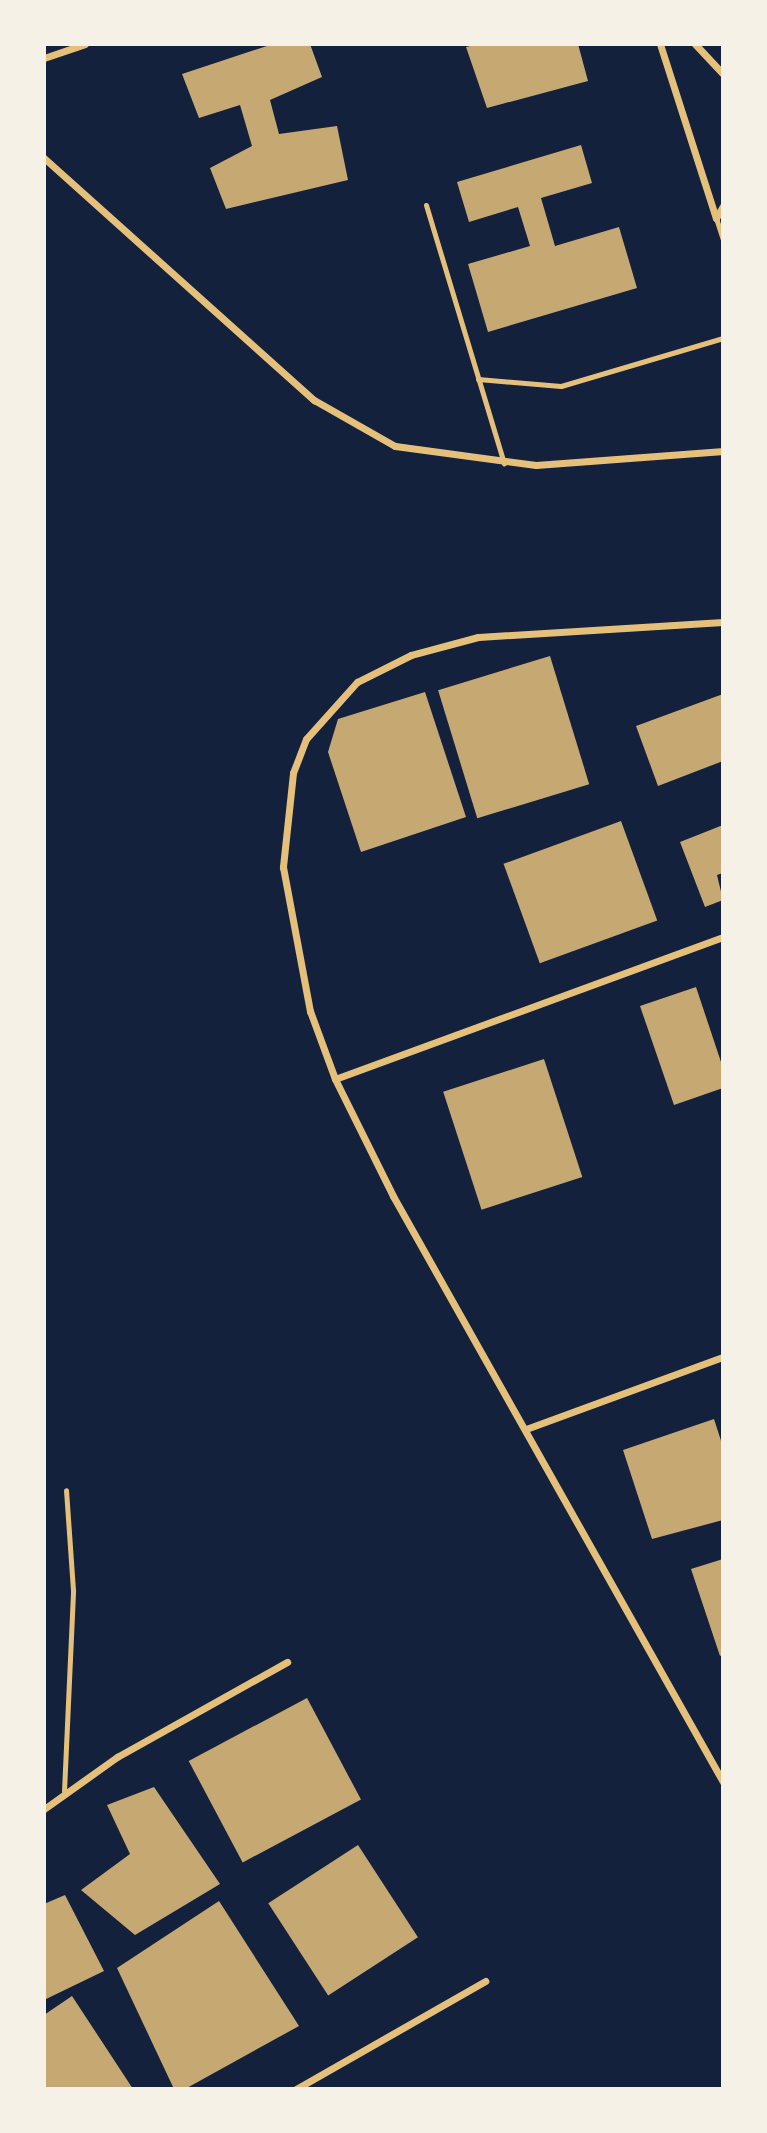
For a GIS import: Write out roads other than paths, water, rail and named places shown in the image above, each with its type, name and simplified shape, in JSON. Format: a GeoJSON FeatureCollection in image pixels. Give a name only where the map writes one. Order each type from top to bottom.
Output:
{"type":"FeatureCollection","features":[{"type":"Feature","properties":{"kind":"street"},"geometry":{"type":"LineString","coordinates":[[44,58],[85,44]]}},
{"type":"Feature","properties":{"kind":"street"},"geometry":{"type":"LineString","coordinates":[[660,44],[716,218]]}},
{"type":"Feature","properties":{"kind":"street"},"geometry":{"type":"LineString","coordinates":[[695,44],[723,74]]}},
{"type":"Feature","properties":{"kind":"street"},"geometry":{"type":"LineString","coordinates":[[44,158],[323,406],[395,446],[504,463],[723,451]]}},
{"type":"Feature","properties":{"kind":"street"},"geometry":{"type":"LineString","coordinates":[[716,218],[723,206]]}},
{"type":"Feature","properties":{"kind":"street"},"geometry":{"type":"LineString","coordinates":[[723,622],[478,637],[400,660],[357,682],[319,718],[293,774],[283,867],[310,1011],[335,1079],[393,1196],[723,1782]]}},
{"type":"Feature","properties":{"kind":"street"},"geometry":{"type":"LineString","coordinates":[[335,1079],[723,937]]}},
{"type":"Feature","properties":{"kind":"street"},"geometry":{"type":"LineString","coordinates":[[526,1429],[723,1357]]}},
{"type":"Feature","properties":{"kind":"street"},"geometry":{"type":"LineString","coordinates":[[44,1809],[64,1791],[287,1662]]}},
{"type":"Feature","properties":{"kind":"street"},"geometry":{"type":"LineString","coordinates":[[296,2089],[485,1981]]}},
{"type":"Feature","properties":{"kind":"lane"},"geometry":{"type":"LineString","coordinates":[[426,205],[504,463]]}},
{"type":"Feature","properties":{"kind":"lane"},"geometry":{"type":"LineString","coordinates":[[716,218],[723,240]]}},
{"type":"Feature","properties":{"kind":"lane"},"geometry":{"type":"LineString","coordinates":[[478,379],[561,386],[723,338]]}},
{"type":"Feature","properties":{"kind":"lane"},"geometry":{"type":"LineString","coordinates":[[64,1791],[73,1678],[66,1490]]}}]}
